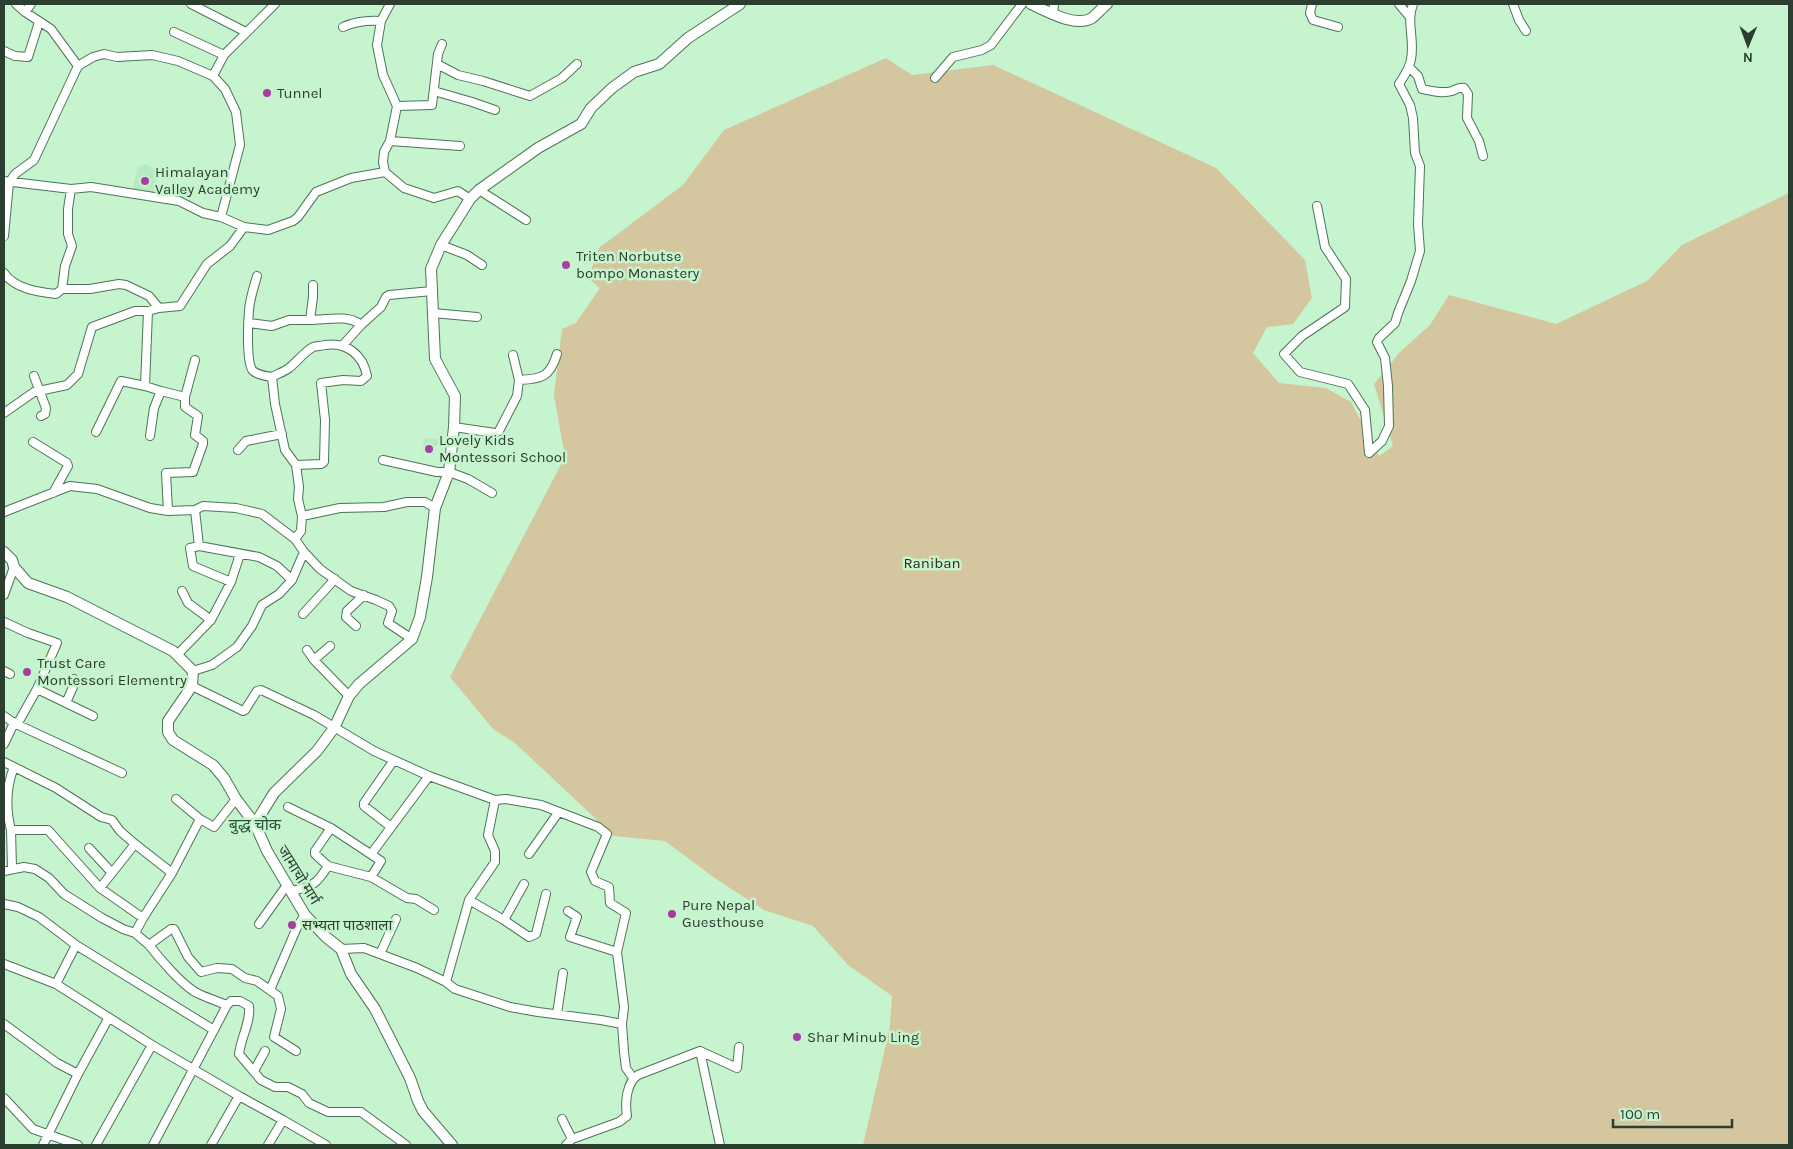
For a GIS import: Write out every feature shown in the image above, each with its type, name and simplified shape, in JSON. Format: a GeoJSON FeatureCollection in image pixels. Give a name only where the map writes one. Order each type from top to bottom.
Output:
{"type":"FeatureCollection","features":[{"type":"Feature","properties":{"kind":"street"},"geometry":{"type":"LineString","coordinates":[[16,4],[24,12],[51,29],[78,66]]}},
{"type":"Feature","properties":{"kind":"street"},"geometry":{"type":"LineString","coordinates":[[24,12],[31,4]]}},
{"type":"Feature","properties":{"kind":"street"},"geometry":{"type":"LineString","coordinates":[[191,4],[246,32]]}},
{"type":"Feature","properties":{"kind":"street"},"geometry":{"type":"LineString","coordinates":[[213,76],[224,55],[275,4]]}},
{"type":"Feature","properties":{"kind":"street"},"geometry":{"type":"LineString","coordinates":[[390,4],[381,21],[377,45],[383,75],[397,106],[390,141],[384,152],[384,172],[404,188],[434,198],[458,191],[470,199]]}},
{"type":"Feature","properties":{"kind":"street"},"geometry":{"type":"LineString","coordinates":[[255,824],[274,793],[317,751],[334,728],[349,696],[359,684],[412,639],[420,617],[426,585],[435,508],[449,472],[454,427],[455,396],[435,359],[431,269],[441,245],[470,199],[480,190],[538,148],[581,124],[591,108],[612,88],[634,72],[659,64],[688,38],[740,4]]}},
{"type":"Feature","properties":{"kind":"street"},"geometry":{"type":"LineString","coordinates":[[935,78],[952,57],[982,50],[991,45],[1022,4]]}},
{"type":"Feature","properties":{"kind":"street"},"geometry":{"type":"LineString","coordinates":[[1031,4],[1054,9],[1069,19],[1085,20],[1091,18],[1106,4]]}},
{"type":"Feature","properties":{"kind":"street"},"geometry":{"type":"LineString","coordinates":[[1312,4],[1310,13],[1313,20],[1315,19],[1338,27]]}},
{"type":"Feature","properties":{"kind":"street"},"geometry":{"type":"LineString","coordinates":[[1399,4],[1409,16]]}},
{"type":"Feature","properties":{"kind":"street"},"geometry":{"type":"LineString","coordinates":[[1317,206],[1325,246],[1346,279],[1345,307],[1302,336],[1284,354],[1300,372],[1348,384],[1365,410],[1369,453],[1382,441],[1389,426],[1385,358],[1377,342],[1396,323],[1420,251],[1418,224],[1420,166],[1415,153],[1410,105],[1399,84],[1412,59],[1412,36],[1409,16],[1413,4]]}},
{"type":"Feature","properties":{"kind":"street"},"geometry":{"type":"LineString","coordinates":[[1513,4],[1519,20],[1526,31]]}},
{"type":"Feature","properties":{"kind":"street"},"geometry":{"type":"LineString","coordinates":[[343,27],[353,22],[366,20],[381,21]]}},
{"type":"Feature","properties":{"kind":"street"},"geometry":{"type":"LineString","coordinates":[[4,50],[15,56],[28,57],[38,22]]}},
{"type":"Feature","properties":{"kind":"street"},"geometry":{"type":"LineString","coordinates":[[174,32],[224,55]]}},
{"type":"Feature","properties":{"kind":"street"},"geometry":{"type":"LineString","coordinates":[[397,106],[432,105],[438,54],[442,44]]}},
{"type":"Feature","properties":{"kind":"street"},"geometry":{"type":"LineString","coordinates":[[4,236],[6,182],[34,160],[78,66],[93,57],[104,54],[118,57],[152,55],[178,61],[213,76],[225,88],[236,112],[240,145],[221,217]]}},
{"type":"Feature","properties":{"kind":"street"},"geometry":{"type":"LineString","coordinates":[[437,64],[458,75],[530,96],[562,78],[577,64]]}},
{"type":"Feature","properties":{"kind":"street"},"geometry":{"type":"LineString","coordinates":[[1409,67],[1418,76],[1422,89],[1439,92],[1452,91],[1460,87],[1464,88],[1468,94],[1466,118],[1479,142],[1483,156]]}},
{"type":"Feature","properties":{"kind":"street"},"geometry":{"type":"LineString","coordinates":[[434,91],[495,110]]}},
{"type":"Feature","properties":{"kind":"street"},"geometry":{"type":"LineString","coordinates":[[390,141],[460,146]]}},
{"type":"Feature","properties":{"kind":"street"},"geometry":{"type":"LineString","coordinates":[[6,182],[72,189],[91,187],[179,202],[203,213],[221,217],[244,227],[268,230],[293,221],[316,192],[351,178],[384,172]]}},
{"type":"Feature","properties":{"kind":"street"},"geometry":{"type":"LineString","coordinates":[[62,289],[65,266],[72,246],[68,234],[68,209],[72,189]]}},
{"type":"Feature","properties":{"kind":"street"},"geometry":{"type":"LineString","coordinates":[[480,190],[526,220]]}},
{"type":"Feature","properties":{"kind":"street"},"geometry":{"type":"LineString","coordinates":[[4,412],[34,392],[67,385],[78,374],[92,327],[135,311],[180,306],[207,264],[230,246],[244,227]]}},
{"type":"Feature","properties":{"kind":"street"},"geometry":{"type":"LineString","coordinates":[[441,245],[467,255],[482,265]]}},
{"type":"Feature","properties":{"kind":"street"},"geometry":{"type":"LineString","coordinates":[[257,276],[249,311],[249,360],[251,369],[256,373],[272,377],[288,369],[313,347],[343,345],[357,356],[365,368],[367,376],[361,381],[323,381],[321,383],[326,420],[324,462],[321,464],[296,465]]}},
{"type":"Feature","properties":{"kind":"street"},"geometry":{"type":"LineString","coordinates":[[5,278],[26,289],[56,294],[62,289],[90,289],[119,284],[126,285],[149,296],[160,308]]}},
{"type":"Feature","properties":{"kind":"street"},"geometry":{"type":"LineString","coordinates":[[310,320],[314,297],[313,285]]}},
{"type":"Feature","properties":{"kind":"street"},"geometry":{"type":"LineString","coordinates":[[343,345],[381,307],[389,295],[432,291]]}},
{"type":"Feature","properties":{"kind":"street"},"geometry":{"type":"LineString","coordinates":[[145,386],[148,311]]}},
{"type":"Feature","properties":{"kind":"street"},"geometry":{"type":"LineString","coordinates":[[433,313],[477,317]]}},
{"type":"Feature","properties":{"kind":"street"},"geometry":{"type":"LineString","coordinates":[[249,323],[272,326],[289,320],[348,319],[355,320],[361,325]]}},
{"type":"Feature","properties":{"kind":"street"},"geometry":{"type":"LineString","coordinates":[[519,380],[535,379],[547,374],[553,368],[557,354]]}},
{"type":"Feature","properties":{"kind":"street"},"geometry":{"type":"LineString","coordinates":[[454,427],[495,433],[499,431],[515,401],[519,380],[513,355]]}},
{"type":"Feature","properties":{"kind":"street"},"geometry":{"type":"LineString","coordinates":[[168,511],[166,473],[193,472],[204,442],[195,435],[198,417],[185,408],[185,397],[195,360]]}},
{"type":"Feature","properties":{"kind":"street"},"geometry":{"type":"LineString","coordinates":[[34,376],[47,411],[41,416]]}},
{"type":"Feature","properties":{"kind":"street"},"geometry":{"type":"LineString","coordinates":[[272,377],[275,404],[285,450],[296,465],[299,487],[298,499],[302,516],[301,531],[295,539]]}},
{"type":"Feature","properties":{"kind":"street"},"geometry":{"type":"LineString","coordinates":[[96,432],[121,381],[185,397]]}},
{"type":"Feature","properties":{"kind":"street"},"geometry":{"type":"LineString","coordinates":[[150,436],[154,408],[161,392]]}},
{"type":"Feature","properties":{"kind":"street"},"geometry":{"type":"LineString","coordinates":[[238,450],[246,441],[282,434]]}},
{"type":"Feature","properties":{"kind":"street"},"geometry":{"type":"LineString","coordinates":[[33,442],[68,463],[52,493]]}},
{"type":"Feature","properties":{"kind":"street"},"geometry":{"type":"LineString","coordinates":[[383,460],[437,472],[449,472],[468,479],[492,493]]}},
{"type":"Feature","properties":{"kind":"street"},"geometry":{"type":"LineString","coordinates":[[4,512],[70,486],[97,489],[150,508],[168,511],[195,510],[203,506],[236,508],[262,514],[295,539],[320,569],[351,591],[389,606],[392,611],[388,624],[412,639]]}},
{"type":"Feature","properties":{"kind":"street"},"geometry":{"type":"LineString","coordinates":[[302,516],[340,508],[384,508],[407,502],[425,502],[435,508]]}},
{"type":"Feature","properties":{"kind":"street"},"geometry":{"type":"LineString","coordinates":[[195,510],[199,546]]}},
{"type":"Feature","properties":{"kind":"street"},"geometry":{"type":"LineString","coordinates":[[231,582],[193,566],[190,548],[199,546],[259,557],[277,566],[292,580]]}},
{"type":"Feature","properties":{"kind":"street"},"geometry":{"type":"LineString","coordinates":[[4,552],[28,583],[68,597],[178,654],[193,671],[192,686],[243,711],[257,691],[260,690],[314,715],[334,728],[394,760],[429,776],[495,800],[506,799],[541,805],[598,827],[607,834],[591,872],[595,881],[608,887],[610,904],[626,913],[616,952],[624,1007],[622,1024],[626,1068],[633,1078]]}},
{"type":"Feature","properties":{"kind":"street"},"geometry":{"type":"LineString","coordinates":[[193,671],[212,665],[238,647],[252,626],[262,604],[279,594],[292,580],[304,552]]}},
{"type":"Feature","properties":{"kind":"street"},"geometry":{"type":"LineString","coordinates":[[178,654],[211,620],[231,582],[240,554]]}},
{"type":"Feature","properties":{"kind":"street"},"geometry":{"type":"LineString","coordinates":[[4,595],[14,567]]}},
{"type":"Feature","properties":{"kind":"street"},"geometry":{"type":"LineString","coordinates":[[303,614],[334,579]]}},
{"type":"Feature","properties":{"kind":"street"},"geometry":{"type":"LineString","coordinates":[[182,591],[188,603],[211,620]]}},
{"type":"Feature","properties":{"kind":"street"},"geometry":{"type":"LineString","coordinates":[[356,626],[346,617],[347,611],[364,595]]}},
{"type":"Feature","properties":{"kind":"street"},"geometry":{"type":"LineString","coordinates":[[4,622],[57,643],[37,689],[19,721],[14,723],[4,744]]}},
{"type":"Feature","properties":{"kind":"street"},"geometry":{"type":"LineString","coordinates":[[314,660],[330,646]]}},
{"type":"Feature","properties":{"kind":"street"},"geometry":{"type":"LineString","coordinates":[[307,650],[314,660],[349,696]]}},
{"type":"Feature","properties":{"kind":"street"},"geometry":{"type":"LineString","coordinates":[[66,703],[73,687],[74,679]]}},
{"type":"Feature","properties":{"kind":"street","name":"जामाचो मार्ग"},"geometry":{"type":"LineString","coordinates":[[192,686],[168,721],[168,732],[173,740],[213,765],[224,778],[236,799],[255,824],[267,851],[305,915],[326,937],[342,949]]}},
{"type":"Feature","properties":{"kind":"street"},"geometry":{"type":"LineString","coordinates":[[37,689],[93,716]]}},
{"type":"Feature","properties":{"kind":"street"},"geometry":{"type":"LineString","coordinates":[[4,716],[14,723],[122,773]]}},
{"type":"Feature","properties":{"kind":"street"},"geometry":{"type":"LineString","coordinates":[[391,827],[364,806],[364,803],[394,760]]}},
{"type":"Feature","properties":{"kind":"street"},"geometry":{"type":"LineString","coordinates":[[4,762],[56,788],[101,817],[112,820],[134,844],[172,873]]}},
{"type":"Feature","properties":{"kind":"street"},"geometry":{"type":"LineString","coordinates":[[14,767],[8,807],[11,830],[8,870],[24,866],[49,878],[64,894],[102,918],[135,933],[149,945],[181,981],[196,993],[227,1005]]}},
{"type":"Feature","properties":{"kind":"street"},"geometry":{"type":"LineString","coordinates":[[372,853],[429,776]]}},
{"type":"Feature","properties":{"kind":"street"},"geometry":{"type":"LineString","coordinates":[[176,799],[200,819],[214,827],[236,799]]}},
{"type":"Feature","properties":{"kind":"street"},"geometry":{"type":"LineString","coordinates":[[446,982],[469,900],[495,862],[495,851],[488,835],[495,800]]}},
{"type":"Feature","properties":{"kind":"street"},"geometry":{"type":"LineString","coordinates":[[288,807],[331,828],[372,853],[381,862],[371,877]]}},
{"type":"Feature","properties":{"kind":"street"},"geometry":{"type":"LineString","coordinates":[[529,854],[558,813]]}},
{"type":"Feature","properties":{"kind":"street"},"geometry":{"type":"LineString","coordinates":[[135,933],[142,918],[172,873],[200,819]]}},
{"type":"Feature","properties":{"kind":"street"},"geometry":{"type":"LineString","coordinates":[[331,828],[315,851],[315,854],[328,866],[371,877],[407,898],[416,899],[434,910]]}},
{"type":"Feature","properties":{"kind":"street"},"geometry":{"type":"LineString","coordinates":[[11,830],[48,830],[100,888],[142,918]]}},
{"type":"Feature","properties":{"kind":"street"},"geometry":{"type":"LineString","coordinates":[[100,888],[134,844]]}},
{"type":"Feature","properties":{"kind":"street"},"geometry":{"type":"LineString","coordinates":[[89,848],[112,872]]}},
{"type":"Feature","properties":{"kind":"street"},"geometry":{"type":"LineString","coordinates":[[259,924],[289,888],[315,884],[328,866]]}},
{"type":"Feature","properties":{"kind":"street"},"geometry":{"type":"LineString","coordinates":[[504,920],[524,884]]}},
{"type":"Feature","properties":{"kind":"street"},"geometry":{"type":"LineString","coordinates":[[469,900],[529,937],[536,934],[546,894]]}},
{"type":"Feature","properties":{"kind":"street"},"geometry":{"type":"LineString","coordinates":[[4,904],[18,907],[39,917],[76,945],[214,1030]]}},
{"type":"Feature","properties":{"kind":"street"},"geometry":{"type":"LineString","coordinates":[[568,910],[577,917],[570,937],[616,952]]}},
{"type":"Feature","properties":{"kind":"street"},"geometry":{"type":"LineString","coordinates":[[270,990],[298,925],[305,915]]}},
{"type":"Feature","properties":{"kind":"street"},"geometry":{"type":"LineString","coordinates":[[380,954],[396,919]]}},
{"type":"Feature","properties":{"kind":"street"},"geometry":{"type":"LineString","coordinates":[[149,945],[171,929],[174,929],[188,957],[200,972],[217,968],[232,968],[245,978],[257,981],[270,990],[278,996],[281,1004],[280,1017],[274,1037],[296,1051]]}},
{"type":"Feature","properties":{"kind":"street"},"geometry":{"type":"LineString","coordinates":[[56,984],[76,945]]}},
{"type":"Feature","properties":{"kind":"street"},"geometry":{"type":"LineString","coordinates":[[452,1145],[423,1111],[410,1078],[375,1009],[351,974],[342,949],[364,948],[417,968],[446,982],[455,989],[510,1007],[622,1024]]}},
{"type":"Feature","properties":{"kind":"street"},"geometry":{"type":"LineString","coordinates":[[4,964],[56,984],[152,1046],[326,1145]]}},
{"type":"Feature","properties":{"kind":"street"},"geometry":{"type":"LineString","coordinates":[[557,1014],[563,973]]}},
{"type":"Feature","properties":{"kind":"street"},"geometry":{"type":"LineString","coordinates":[[153,1145],[227,1005],[231,1001],[240,1001],[249,1006],[250,1015],[241,1040],[239,1054],[261,1080],[275,1087],[288,1087],[302,1094],[310,1103],[328,1112],[362,1112],[406,1145]]}},
{"type":"Feature","properties":{"kind":"street"},"geometry":{"type":"LineString","coordinates":[[43,1145],[108,1019]]}},
{"type":"Feature","properties":{"kind":"street"},"geometry":{"type":"LineString","coordinates":[[4,1024],[57,1063],[78,1074]]}},
{"type":"Feature","properties":{"kind":"street"},"geometry":{"type":"LineString","coordinates":[[96,1145],[152,1046]]}},
{"type":"Feature","properties":{"kind":"street"},"geometry":{"type":"LineString","coordinates":[[562,1119],[569,1142],[619,1122],[627,1116],[625,1101],[633,1078],[700,1051],[736,1068],[739,1047]]}},
{"type":"Feature","properties":{"kind":"street"},"geometry":{"type":"LineString","coordinates":[[254,1071],[265,1051]]}},
{"type":"Feature","properties":{"kind":"street"},"geometry":{"type":"LineString","coordinates":[[700,1051],[720,1145]]}},
{"type":"Feature","properties":{"kind":"street"},"geometry":{"type":"LineString","coordinates":[[210,1145],[239,1096]]}},
{"type":"Feature","properties":{"kind":"street"},"geometry":{"type":"LineString","coordinates":[[4,1098],[30,1127],[78,1145]]}},
{"type":"Feature","properties":{"kind":"street"},"geometry":{"type":"LineString","coordinates":[[268,1145],[282,1120]]}},
{"type":"Feature","properties":{"kind":"shaded area","name":"Himalayan Valley Academy"},"geometry":{"type":"Polygon","coordinates":[[[144,164],[159,170],[152,197],[132,191],[138,167],[144,164]]]}},
{"type":"Feature","properties":{"kind":"shaded area","name":"Lovely Kids Montessori School"},"geometry":{"type":"Polygon","coordinates":[[[425,438],[444,440],[443,446],[435,445],[433,455],[422,451],[425,438]]]}},
{"type":"Feature","properties":{"kind":"green space","name":"Raniban"},"geometry":{"type":"Polygon","coordinates":[[[886,58],[912,75],[993,65],[1216,168],[1305,260],[1312,298],[1293,324],[1267,327],[1253,353],[1279,383],[1326,388],[1351,402],[1379,456],[1393,446],[1374,384],[1400,352],[1430,325],[1449,295],[1556,324],[1647,281],[1682,245],[1789,193],[1789,1145],[863,1145],[890,1027],[892,996],[848,965],[813,926],[764,910],[716,879],[665,841],[614,836],[515,743],[493,729],[450,677],[565,457],[554,395],[562,329],[576,323],[600,288],[588,278],[599,248],[683,185],[724,130],[886,58]]]}},
{"type":"Feature","properties":{"kind":"place","name":"Tunnel"},"geometry":{"type":"Point","coordinates":[267,93]}},
{"type":"Feature","properties":{"kind":"place","name":"Himalayan Valley Academy"},"geometry":{"type":"Point","coordinates":[145,181]}},
{"type":"Feature","properties":{"kind":"place","name":"Triten Norbutse bompo Monastery"},"geometry":{"type":"Point","coordinates":[566,265]}},
{"type":"Feature","properties":{"kind":"place","name":"Lovely Kids Montessori School"},"geometry":{"type":"Point","coordinates":[429,449]}},
{"type":"Feature","properties":{"kind":"place","name":"Trust Care Montessori Elementry"},"geometry":{"type":"Point","coordinates":[27,672]}},
{"type":"Feature","properties":{"kind":"place","name":"Pure Nepal Guesthouse"},"geometry":{"type":"Point","coordinates":[672,914]}},
{"type":"Feature","properties":{"kind":"place","name":"सभ्यता पाठशाला"},"geometry":{"type":"Point","coordinates":[292,925]}},
{"type":"Feature","properties":{"kind":"place","name":"Shar Minub Ling"},"geometry":{"type":"Point","coordinates":[797,1037]}},
{"type":"Feature","properties":{"kind":"district","name":"बुद्ध चोक"},"geometry":{"type":"Point","coordinates":[255,824]}}]}
